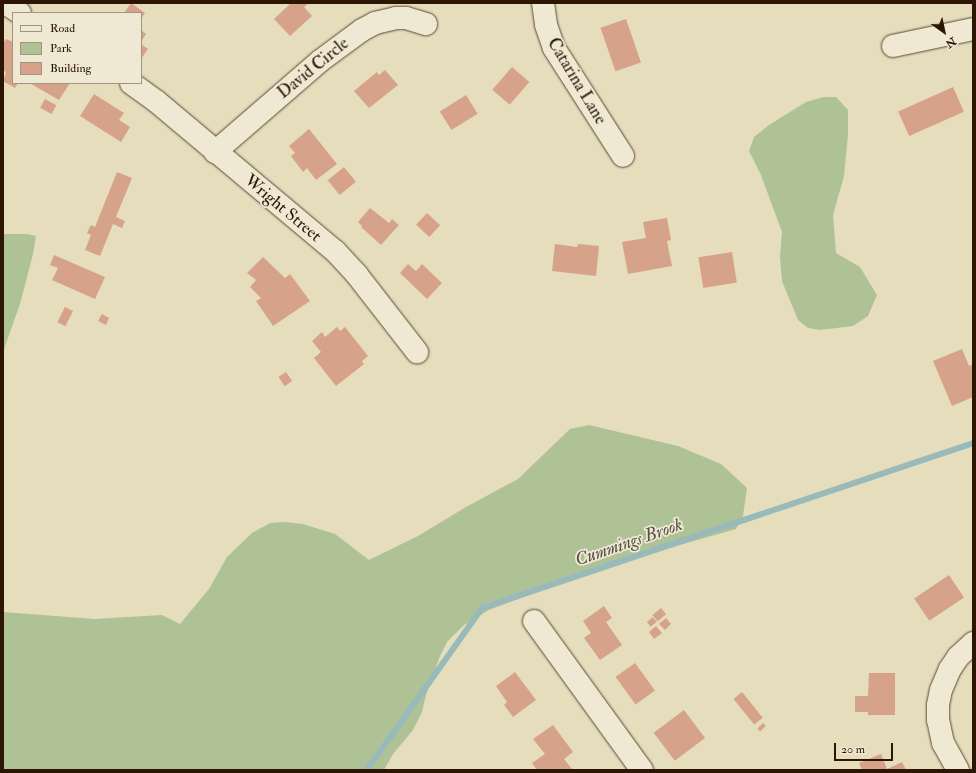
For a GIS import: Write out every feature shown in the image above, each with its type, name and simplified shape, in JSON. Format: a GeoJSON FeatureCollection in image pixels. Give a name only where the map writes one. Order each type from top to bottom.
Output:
{"type":"FeatureCollection","features":[{"type":"Feature","properties":{"kind":"street"},"geometry":{"type":"LineString","coordinates":[[5,3],[18,12]]}},
{"type":"Feature","properties":{"kind":"street","name":"Catarina Lane"},"geometry":{"type":"LineString","coordinates":[[543,3],[546,25],[554,48],[623,156]]}},
{"type":"Feature","properties":{"kind":"street","name":"David Circle"},"geometry":{"type":"LineString","coordinates":[[215,152],[320,60],[362,30],[381,21],[396,18],[406,18],[426,24]]}},
{"type":"Feature","properties":{"kind":"street"},"geometry":{"type":"LineString","coordinates":[[893,46],[973,29]]}},
{"type":"Feature","properties":{"kind":"street","name":"Wright Street"},"geometry":{"type":"LineString","coordinates":[[132,84],[161,106],[335,251],[357,275],[417,352]]}},
{"type":"Feature","properties":{"kind":"street"},"geometry":{"type":"LineString","coordinates":[[534,621],[642,770]]}},
{"type":"Feature","properties":{"kind":"street"},"geometry":{"type":"LineString","coordinates":[[958,770],[942,743],[938,720],[938,705],[946,676],[958,657],[973,643]]}},
{"type":"Feature","properties":{"kind":"green space"},"geometry":{"type":"Polygon","coordinates":[[[824,97],[836,97],[848,110],[848,135],[844,176],[833,215],[836,253],[860,267],[877,295],[868,316],[853,326],[820,330],[808,328],[798,320],[782,281],[780,257],[782,232],[761,175],[749,151],[754,137],[769,125],[806,102],[824,97]]]}},
{"type":"Feature","properties":{"kind":"green space"},"geometry":{"type":"Polygon","coordinates":[[[3,234],[27,234],[36,236],[33,254],[20,304],[3,352],[3,234]]]}},
{"type":"Feature","properties":{"kind":"green space"},"geometry":{"type":"Polygon","coordinates":[[[589,425],[678,446],[721,464],[747,488],[743,516],[736,529],[606,566],[489,610],[464,625],[447,642],[440,656],[426,695],[422,712],[413,730],[393,754],[384,770],[3,770],[3,612],[95,619],[162,615],[180,624],[209,589],[227,557],[252,533],[270,523],[285,522],[303,524],[335,534],[369,560],[418,536],[466,507],[518,479],[570,429],[589,425]]]}},
{"type":"Feature","properties":{"kind":"building"},"geometry":{"type":"Polygon","coordinates":[[[131,3],[145,13],[142,18],[142,12],[125,12],[131,3]]]}},
{"type":"Feature","properties":{"kind":"building"},"geometry":{"type":"Polygon","coordinates":[[[291,3],[309,3],[304,7],[312,16],[290,36],[274,19],[291,3]]]}},
{"type":"Feature","properties":{"kind":"building"},"geometry":{"type":"Polygon","coordinates":[[[626,19],[641,62],[615,71],[600,28],[626,19]]]}},
{"type":"Feature","properties":{"kind":"building"},"geometry":{"type":"Polygon","coordinates":[[[142,31],[146,34],[142,40],[142,31]]]}},
{"type":"Feature","properties":{"kind":"building"},"geometry":{"type":"Polygon","coordinates":[[[6,39],[12,42],[12,84],[17,84],[15,88],[3,81],[6,72],[3,70],[3,44],[6,39]]]}},
{"type":"Feature","properties":{"kind":"building"},"geometry":{"type":"Polygon","coordinates":[[[142,45],[148,49],[142,58],[142,45]]]}},
{"type":"Feature","properties":{"kind":"building"},"geometry":{"type":"Polygon","coordinates":[[[512,67],[529,82],[510,105],[492,90],[512,67]]]}},
{"type":"Feature","properties":{"kind":"building"},"geometry":{"type":"Polygon","coordinates":[[[385,70],[398,85],[369,108],[354,91],[377,72],[379,75],[385,70]]]}},
{"type":"Feature","properties":{"kind":"building"},"geometry":{"type":"Polygon","coordinates":[[[31,84],[69,84],[59,100],[31,84]]]}},
{"type":"Feature","properties":{"kind":"building"},"geometry":{"type":"Polygon","coordinates":[[[953,87],[964,112],[909,136],[898,111],[953,87]]]}},
{"type":"Feature","properties":{"kind":"building"},"geometry":{"type":"Polygon","coordinates":[[[94,94],[124,113],[119,120],[130,127],[121,142],[80,116],[94,94]]]}},
{"type":"Feature","properties":{"kind":"building"},"geometry":{"type":"Polygon","coordinates":[[[466,95],[478,114],[451,130],[440,111],[466,95]]]}},
{"type":"Feature","properties":{"kind":"building"},"geometry":{"type":"Polygon","coordinates":[[[45,99],[56,105],[52,114],[40,108],[45,99]]]}},
{"type":"Feature","properties":{"kind":"building"},"geometry":{"type":"Polygon","coordinates":[[[309,129],[337,164],[316,180],[307,168],[303,172],[291,156],[295,153],[289,146],[309,129]]]}},
{"type":"Feature","properties":{"kind":"building"},"geometry":{"type":"Polygon","coordinates":[[[344,167],[356,182],[340,195],[328,180],[344,167]]]}},
{"type":"Feature","properties":{"kind":"building"},"geometry":{"type":"Polygon","coordinates":[[[117,172],[132,178],[116,217],[125,221],[122,228],[113,224],[100,256],[85,250],[91,235],[87,233],[91,225],[95,227],[117,172]]]}},
{"type":"Feature","properties":{"kind":"building"},"geometry":{"type":"Polygon","coordinates":[[[370,208],[389,223],[392,219],[399,225],[381,245],[361,227],[362,226],[358,222],[370,208]]]}},
{"type":"Feature","properties":{"kind":"building"},"geometry":{"type":"Polygon","coordinates":[[[427,213],[440,225],[429,237],[416,225],[427,213]]]}},
{"type":"Feature","properties":{"kind":"building"},"geometry":{"type":"Polygon","coordinates":[[[667,218],[671,240],[667,241],[672,266],[628,274],[622,242],[646,238],[643,222],[667,218]]]}},
{"type":"Feature","properties":{"kind":"building"},"geometry":{"type":"Polygon","coordinates":[[[555,244],[577,247],[578,244],[599,246],[596,276],[552,271],[555,244]]]}},
{"type":"Feature","properties":{"kind":"building"},"geometry":{"type":"Polygon","coordinates":[[[732,252],[737,283],[703,288],[698,257],[732,252]]]}},
{"type":"Feature","properties":{"kind":"building"},"geometry":{"type":"Polygon","coordinates":[[[54,255],[105,277],[95,299],[52,280],[58,268],[50,265],[54,255]]]}},
{"type":"Feature","properties":{"kind":"building"},"geometry":{"type":"Polygon","coordinates":[[[263,257],[285,278],[290,274],[310,301],[273,326],[256,301],[261,298],[250,287],[256,280],[247,273],[263,257]]]}},
{"type":"Feature","properties":{"kind":"building"},"geometry":{"type":"Polygon","coordinates":[[[408,264],[416,271],[422,264],[442,283],[427,299],[400,273],[408,264]]]}},
{"type":"Feature","properties":{"kind":"building"},"geometry":{"type":"Polygon","coordinates":[[[65,307],[73,311],[65,326],[57,322],[65,307]]]}},
{"type":"Feature","properties":{"kind":"building"},"geometry":{"type":"Polygon","coordinates":[[[102,314],[109,318],[106,325],[98,321],[102,314]]]}},
{"type":"Feature","properties":{"kind":"building"},"geometry":{"type":"Polygon","coordinates":[[[337,327],[340,331],[345,327],[368,356],[362,361],[364,364],[336,386],[314,358],[321,352],[312,341],[322,332],[325,337],[337,327]]]}},
{"type":"Feature","properties":{"kind":"building"},"geometry":{"type":"Polygon","coordinates":[[[962,349],[969,366],[973,364],[973,397],[952,406],[933,361],[962,349]]]}},
{"type":"Feature","properties":{"kind":"building"},"geometry":{"type":"Polygon","coordinates":[[[286,372],[292,381],[285,386],[279,377],[286,372]]]}},
{"type":"Feature","properties":{"kind":"building"},"geometry":{"type":"Polygon","coordinates":[[[949,575],[964,597],[929,621],[914,598],[949,575]]]}},
{"type":"Feature","properties":{"kind":"building"},"geometry":{"type":"Polygon","coordinates":[[[604,606],[612,618],[606,622],[622,645],[600,660],[584,638],[591,633],[583,621],[604,606]]]}},
{"type":"Feature","properties":{"kind":"building"},"geometry":{"type":"Polygon","coordinates":[[[661,608],[666,614],[658,621],[653,615],[661,608]]]}},
{"type":"Feature","properties":{"kind":"building"},"geometry":{"type":"Polygon","coordinates":[[[653,617],[657,622],[651,627],[647,622],[653,617]]]}},
{"type":"Feature","properties":{"kind":"building"},"geometry":{"type":"Polygon","coordinates":[[[666,618],[671,624],[665,630],[659,624],[666,618]]]}},
{"type":"Feature","properties":{"kind":"building"},"geometry":{"type":"Polygon","coordinates":[[[656,626],[662,633],[654,639],[649,632],[656,626]]]}},
{"type":"Feature","properties":{"kind":"building"},"geometry":{"type":"Polygon","coordinates":[[[635,663],[655,691],[636,705],[616,677],[635,663]]]}},
{"type":"Feature","properties":{"kind":"building"},"geometry":{"type":"Polygon","coordinates":[[[515,672],[536,700],[513,717],[504,705],[507,702],[496,686],[515,672]]]}},
{"type":"Feature","properties":{"kind":"building"},"geometry":{"type":"Polygon","coordinates":[[[869,673],[895,673],[895,715],[868,715],[868,712],[855,712],[855,696],[868,696],[869,673]]]}},
{"type":"Feature","properties":{"kind":"building"},"geometry":{"type":"Polygon","coordinates":[[[742,692],[763,718],[754,725],[733,699],[742,692]]]}},
{"type":"Feature","properties":{"kind":"building"},"geometry":{"type":"Polygon","coordinates":[[[684,710],[705,738],[675,761],[654,733],[684,710]]]}},
{"type":"Feature","properties":{"kind":"building"},"geometry":{"type":"Polygon","coordinates":[[[763,723],[766,726],[760,731],[757,729],[763,723]]]}},
{"type":"Feature","properties":{"kind":"building"},"geometry":{"type":"Polygon","coordinates":[[[553,725],[573,752],[564,759],[572,769],[570,770],[537,770],[532,763],[545,754],[533,739],[553,725]]]}},
{"type":"Feature","properties":{"kind":"building"},"geometry":{"type":"Polygon","coordinates":[[[881,754],[887,769],[902,762],[906,770],[862,770],[859,763],[881,754]]]}},
{"type":"Feature","properties":{"kind":"waterway","name":"Cummings Brook"},"geometry":{"type":"LineString","coordinates":[[367,770],[482,608],[973,443]]}}]}
